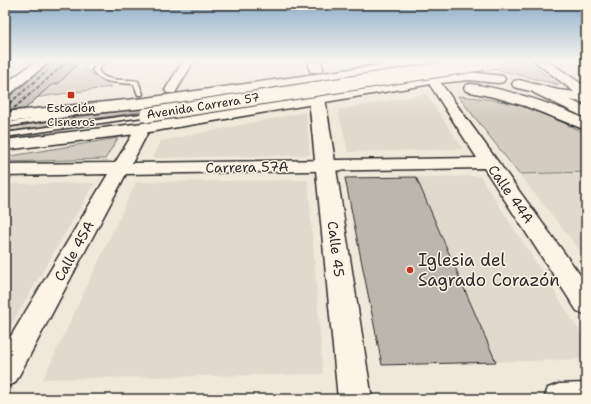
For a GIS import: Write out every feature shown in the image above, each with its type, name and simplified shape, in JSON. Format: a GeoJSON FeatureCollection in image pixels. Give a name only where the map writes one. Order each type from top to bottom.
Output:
{"type":"FeatureCollection","features":[{"type":"Feature","properties":{"kind":"main road"},"geometry":{"type":"LineString","coordinates":[[5,91],[19,80]]}},
{"type":"Feature","properties":{"kind":"main road","name":"Avenida Carrera 57"},"geometry":{"type":"LineString","coordinates":[[144,110],[171,90],[229,80]]}},
{"type":"Feature","properties":{"kind":"main road","name":"Avenida Carrera 57"},"geometry":{"type":"LineString","coordinates":[[5,145],[144,110],[321,80]]}},
{"type":"Feature","properties":{"kind":"main road","name":"Avenida Carrera 57"},"geometry":{"type":"LineString","coordinates":[[5,114],[144,110],[361,80]]}},
{"type":"Feature","properties":{"kind":"main road","name":"Avenida Carrera 57"},"geometry":{"type":"LineString","coordinates":[[5,117],[144,110],[317,98],[441,80]]}},
{"type":"Feature","properties":{"kind":"main road"},"geometry":{"type":"LineString","coordinates":[[501,80],[539,90],[582,97]]}},
{"type":"Feature","properties":{"kind":"main road"},"geometry":{"type":"LineString","coordinates":[[562,80],[582,97]]}},
{"type":"Feature","properties":{"kind":"main road"},"geometry":{"type":"LineString","coordinates":[[410,84],[486,90],[548,108],[586,125]]}},
{"type":"Feature","properties":{"kind":"main road"},"geometry":{"type":"LineString","coordinates":[[539,90],[586,113]]}},
{"type":"Feature","properties":{"kind":"main road","name":"Calle 45"},"geometry":{"type":"LineString","coordinates":[[317,98],[355,399]]}},
{"type":"Feature","properties":{"kind":"street"},"geometry":{"type":"LineString","coordinates":[[171,90],[177,80]]}},
{"type":"Feature","properties":{"kind":"street","name":"Calle 44A"},"geometry":{"type":"LineString","coordinates":[[436,85],[586,303]]}},
{"type":"Feature","properties":{"kind":"street","name":"Calle 45A"},"geometry":{"type":"LineString","coordinates":[[5,373],[120,168],[144,110]]}},
{"type":"Feature","properties":{"kind":"street","name":"Carrera 57A"},"geometry":{"type":"LineString","coordinates":[[5,170],[490,163]]}},
{"type":"Feature","properties":{"kind":"street"},"geometry":{"type":"LineString","coordinates":[[559,399],[586,398]]}},
{"type":"Feature","properties":{"kind":"lane"},"geometry":{"type":"LineString","coordinates":[[107,80],[136,82],[144,110]]}},
{"type":"Feature","properties":{"kind":"lane"},"geometry":{"type":"LineString","coordinates":[[5,125],[144,110]]}},
{"type":"Feature","properties":{"kind":"lane"},"geometry":{"type":"LineString","coordinates":[[5,135],[144,110]]}},
{"type":"Feature","properties":{"kind":"shaded area"},"geometry":{"type":"Polygon","coordinates":[[[25,80],[101,80],[111,87],[5,102],[5,96],[25,80]]]}},
{"type":"Feature","properties":{"kind":"shaded area"},"geometry":{"type":"Polygon","coordinates":[[[538,80],[552,80],[559,85],[538,80]]]}},
{"type":"Feature","properties":{"kind":"shaded area"},"geometry":{"type":"Polygon","coordinates":[[[426,94],[463,149],[348,152],[338,110],[426,94]]]}},
{"type":"Feature","properties":{"kind":"shaded area"},"geometry":{"type":"Polygon","coordinates":[[[458,96],[482,98],[522,106],[546,115],[584,133],[586,135],[586,172],[519,174],[458,96]]]}},
{"type":"Feature","properties":{"kind":"shaded area"},"geometry":{"type":"Polygon","coordinates":[[[146,107],[146,111],[5,132],[5,128],[146,107]]]}},
{"type":"Feature","properties":{"kind":"shaded area"},"geometry":{"type":"Polygon","coordinates":[[[306,112],[310,155],[153,158],[161,141],[306,112]]]}},
{"type":"Feature","properties":{"kind":"shaded area"},"geometry":{"type":"Polygon","coordinates":[[[118,138],[105,159],[5,162],[5,157],[118,138]]]}},
{"type":"Feature","properties":{"kind":"shaded area"},"geometry":{"type":"Polygon","coordinates":[[[586,172],[586,258],[519,174],[586,172]]]}},
{"type":"Feature","properties":{"kind":"shaded area"},"geometry":{"type":"Polygon","coordinates":[[[480,176],[586,341],[586,359],[496,362],[416,177],[480,176]]]}},
{"type":"Feature","properties":{"kind":"shaded area"},"geometry":{"type":"Polygon","coordinates":[[[308,180],[323,374],[43,379],[136,182],[308,180]]]}},
{"type":"Feature","properties":{"kind":"shaded area"},"geometry":{"type":"Polygon","coordinates":[[[95,183],[5,335],[5,188],[8,184],[95,183]]]}},
{"type":"Feature","properties":{"kind":"building"},"geometry":{"type":"Polygon","coordinates":[[[30,80],[62,80],[59,83],[50,86],[25,109],[5,110],[5,97],[11,95],[30,80]]]}},
{"type":"Feature","properties":{"kind":"building","name":"Iglesia del Sagrado Corazón"},"geometry":{"type":"Polygon","coordinates":[[[416,177],[496,362],[382,365],[345,178],[416,177]]]}},
{"type":"Feature","properties":{"kind":"railway"},"geometry":{"type":"LineString","coordinates":[[5,107],[37,80]]}},
{"type":"Feature","properties":{"kind":"railway"},"geometry":{"type":"LineString","coordinates":[[5,116],[46,80]]}},
{"type":"Feature","properties":{"kind":"place","name":"Estación Cisneros"},"geometry":{"type":"Point","coordinates":[71,95]}},
{"type":"Feature","properties":{"kind":"place","name":"Iglesia del Sagrado Corazón"},"geometry":{"type":"Point","coordinates":[410,270]}}]}
